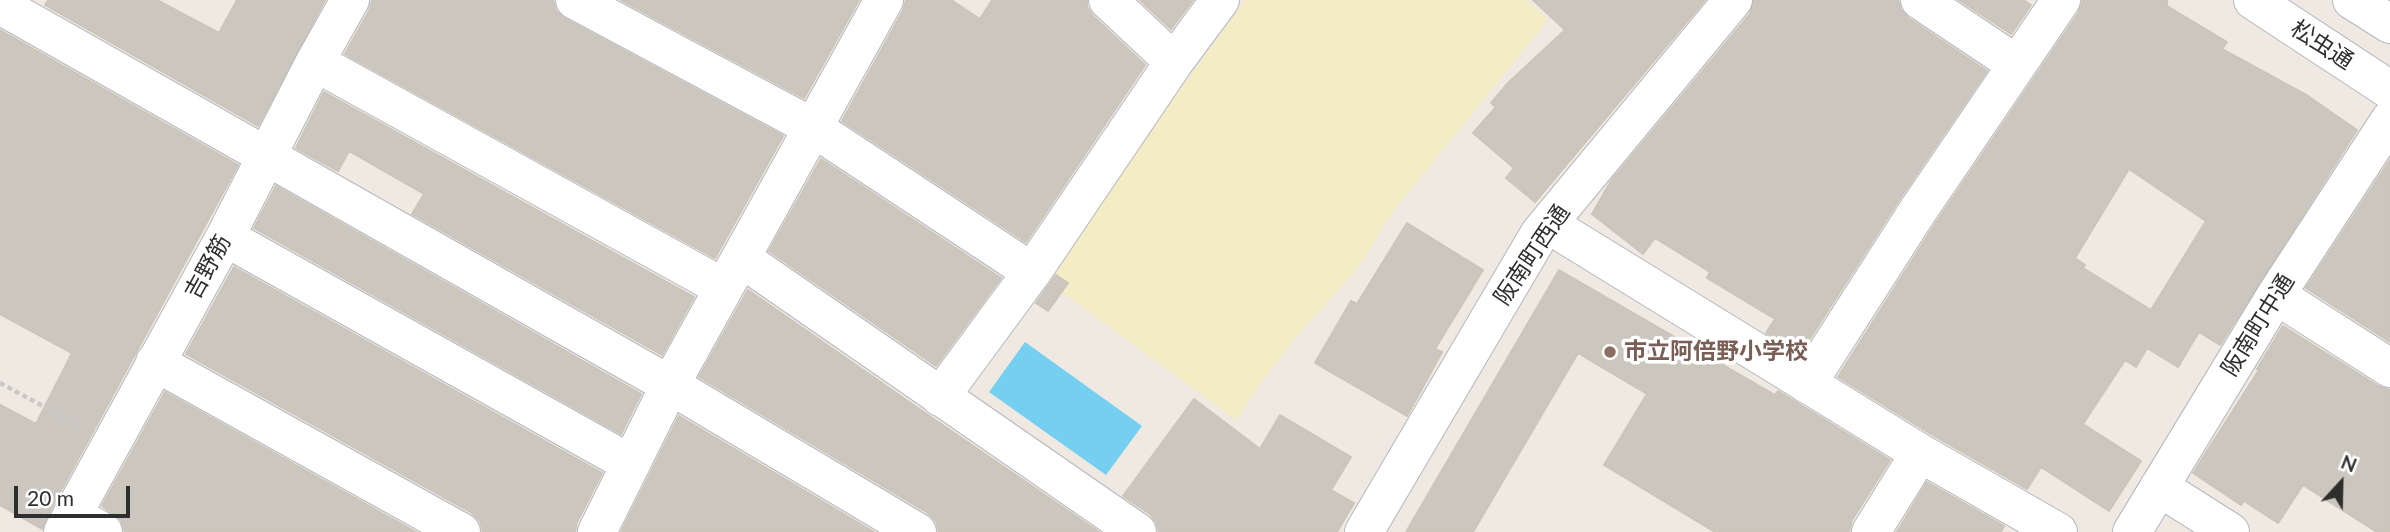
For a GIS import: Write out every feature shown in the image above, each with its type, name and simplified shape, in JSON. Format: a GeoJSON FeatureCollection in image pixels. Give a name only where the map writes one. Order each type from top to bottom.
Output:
{"type":"FeatureCollection","features":[{"type":"Feature","properties":{"kind":"street","name":"吉野筋"},"geometry":{"type":"LineString","coordinates":[[80,526],[111,443],[225,237],[350,0]]}},
{"type":"Feature","properties":{"kind":"street"},"geometry":{"type":"LineString","coordinates":[[575,0],[812,127],[1032,272]]}},
{"type":"Feature","properties":{"kind":"street"},"geometry":{"type":"LineString","coordinates":[[597,532],[670,385],[884,0]]}},
{"type":"Feature","properties":{"kind":"street"},"geometry":{"type":"LineString","coordinates":[[1108,0],[1174,62]]}},
{"type":"Feature","properties":{"kind":"street"},"geometry":{"type":"LineString","coordinates":[[940,397],[1032,272],[1174,62],[1220,0]]}},
{"type":"Feature","properties":{"kind":"street","name":"阪南町西通"},"geometry":{"type":"LineString","coordinates":[[1364,532],[1540,233],[1732,0]]}},
{"type":"Feature","properties":{"kind":"street"},"geometry":{"type":"LineString","coordinates":[[1920,0],[2016,64]]}},
{"type":"Feature","properties":{"kind":"street"},"geometry":{"type":"LineString","coordinates":[[1807,384],[2016,64],[2061,0]]}},
{"type":"Feature","properties":{"kind":"street","name":"松虫通"},"geometry":{"type":"LineString","coordinates":[[2253,0],[2390,90]]}},
{"type":"Feature","properties":{"kind":"street"},"geometry":{"type":"LineString","coordinates":[[2352,0],[2390,24]]}},
{"type":"Feature","properties":{"kind":"street"},"geometry":{"type":"LineString","coordinates":[[0,5],[670,385],[910,530]]}},
{"type":"Feature","properties":{"kind":"street"},"geometry":{"type":"LineString","coordinates":[[316,62],[733,273],[940,397],[1136,532]]}},
{"type":"Feature","properties":{"kind":"street","name":"阪南町中通"},"geometry":{"type":"LineString","coordinates":[[2132,532],[2276,295],[2390,120]]}},
{"type":"Feature","properties":{"kind":"street"},"geometry":{"type":"LineString","coordinates":[[1548,224],[1920,453],[2058,532]]}},
{"type":"Feature","properties":{"kind":"street"},"geometry":{"type":"LineString","coordinates":[[225,237],[631,464]]}},
{"type":"Feature","properties":{"kind":"street"},"geometry":{"type":"LineString","coordinates":[[2276,295],[2390,368]]}},
{"type":"Feature","properties":{"kind":"street"},"geometry":{"type":"LineString","coordinates":[[155,362],[461,532]]}},
{"type":"Feature","properties":{"kind":"street"},"geometry":{"type":"LineString","coordinates":[[1871,532],[1920,453]]}},
{"type":"Feature","properties":{"kind":"street"},"geometry":{"type":"LineString","coordinates":[[2160,486],[2230,532]]}},
{"type":"Feature","properties":{"kind":"path"},"geometry":{"type":"LineString","coordinates":[[0,383],[111,443]]}},
{"type":"Feature","properties":{"kind":"sand"},"geometry":{"type":"Polygon","coordinates":[[[1245,0],[1526,0],[1548,20],[1395,209],[1355,272],[1296,337],[1236,420],[1043,278],[1245,0]]]}},
{"type":"Feature","properties":{"kind":"water"},"geometry":{"type":"Polygon","coordinates":[[[1025,342],[1142,426],[1106,475],[989,392],[1025,342]]]}},
{"type":"Feature","properties":{"kind":"building"},"geometry":{"type":"Polygon","coordinates":[[[48,0],[157,0],[219,33],[237,0],[325,0],[258,126],[45,5],[48,0]]]}},
{"type":"Feature","properties":{"kind":"building"},"geometry":{"type":"Polygon","coordinates":[[[372,0],[553,0],[556,11],[565,19],[783,136],[715,258],[345,54],[369,11],[372,0]]]}},
{"type":"Feature","properties":{"kind":"building"},"geometry":{"type":"Polygon","coordinates":[[[621,0],[859,0],[804,98],[621,0]]]}},
{"type":"Feature","properties":{"kind":"building"},"geometry":{"type":"Polygon","coordinates":[[[906,0],[951,0],[980,19],[992,0],[1087,0],[1087,7],[1093,16],[1145,65],[1026,242],[842,121],[903,11],[906,0]]]}},
{"type":"Feature","properties":{"kind":"building"},"geometry":{"type":"Polygon","coordinates":[[[1140,0],[1193,0],[1171,29],[1140,0]]]}},
{"type":"Feature","properties":{"kind":"building"},"geometry":{"type":"Polygon","coordinates":[[[1533,0],[1705,0],[1535,202],[1506,178],[1514,168],[1473,133],[1496,107],[1491,103],[1508,83],[1565,30],[1533,0]]]}},
{"type":"Feature","properties":{"kind":"building"},"geometry":{"type":"Polygon","coordinates":[[[1754,0],[1898,0],[1901,10],[1908,18],[1987,71],[1899,200],[1800,354],[1766,333],[1775,319],[1707,278],[1710,272],[1655,238],[1643,254],[1592,214],[1611,181],[1750,14],[1754,0]]]}},
{"type":"Feature","properties":{"kind":"building"},"geometry":{"type":"Polygon","coordinates":[[[1959,0],[2023,0],[2031,5],[2011,34],[1959,0]]]}},
{"type":"Feature","properties":{"kind":"building"},"geometry":{"type":"Polygon","coordinates":[[[2083,0],[2167,0],[2167,6],[2227,42],[2222,49],[2308,96],[2357,130],[2220,345],[2199,332],[2178,367],[2147,348],[2136,367],[2125,360],[2083,424],[2141,461],[2109,511],[2041,467],[2027,489],[1838,377],[1935,224],[2079,12],[2083,0]],[[2129,169],[2075,258],[2085,265],[2083,268],[2151,310],[2206,221],[2129,169]]]}},
{"type":"Feature","properties":{"kind":"building"},"geometry":{"type":"Polygon","coordinates":[[[0,30],[238,165],[42,529],[0,505],[0,405],[36,424],[72,353],[0,314],[0,30]]]}},
{"type":"Feature","properties":{"kind":"building"},"geometry":{"type":"Polygon","coordinates":[[[324,92],[694,297],[662,355],[412,214],[424,194],[349,151],[338,171],[296,148],[324,92]]]}},
{"type":"Feature","properties":{"kind":"building"},"geometry":{"type":"Polygon","coordinates":[[[821,159],[1001,278],[936,366],[769,251],[821,159]]]}},
{"type":"Feature","properties":{"kind":"building"},"geometry":{"type":"Polygon","coordinates":[[[2390,160],[2390,342],[2306,288],[2390,160]]]}},
{"type":"Feature","properties":{"kind":"building"},"geometry":{"type":"Polygon","coordinates":[[[276,186],[641,394],[621,434],[254,228],[276,186]]]}},
{"type":"Feature","properties":{"kind":"building"},"geometry":{"type":"Polygon","coordinates":[[[1407,223],[1483,270],[1435,349],[1442,352],[1407,416],[1315,363],[1351,301],[1357,304],[1407,223]]]}},
{"type":"Feature","properties":{"kind":"building"},"geometry":{"type":"Polygon","coordinates":[[[234,267],[602,473],[577,522],[575,532],[483,532],[480,521],[472,513],[186,354],[234,267]]]}},
{"type":"Feature","properties":{"kind":"building","name":"市立阿倍野小学校"},"geometry":{"type":"Polygon","coordinates":[[[1559,270],[1775,395],[1778,391],[1890,460],[1852,520],[1849,532],[1715,532],[1604,465],[1647,394],[1578,353],[1473,532],[1406,532],[1559,270]]]}},
{"type":"Feature","properties":{"kind":"building"},"geometry":{"type":"Polygon","coordinates":[[[1056,275],[1068,283],[1048,311],[1036,303],[1056,275]]]}},
{"type":"Feature","properties":{"kind":"building"},"geometry":{"type":"Polygon","coordinates":[[[748,290],[1099,532],[939,532],[936,521],[928,513],[699,377],[748,290]]]}},
{"type":"Feature","properties":{"kind":"building"},"geometry":{"type":"Polygon","coordinates":[[[2283,326],[2378,386],[2390,390],[2390,532],[2377,532],[2303,485],[2278,523],[2244,501],[2241,505],[2193,473],[2259,370],[2257,369],[2283,326]]]}},
{"type":"Feature","properties":{"kind":"building"},"geometry":{"type":"Polygon","coordinates":[[[165,392],[416,532],[125,532],[121,520],[102,506],[165,392]]]}},
{"type":"Feature","properties":{"kind":"building"},"geometry":{"type":"Polygon","coordinates":[[[1194,399],[1260,449],[1280,415],[1351,457],[1331,490],[1354,503],[1337,532],[1159,532],[1150,514],[1123,496],[1194,399]]]}},
{"type":"Feature","properties":{"kind":"building"},"geometry":{"type":"Polygon","coordinates":[[[679,416],[874,532],[621,532],[679,416]]]}},
{"type":"Feature","properties":{"kind":"building"},"geometry":{"type":"Polygon","coordinates":[[[1927,482],[2004,526],[2001,532],[1897,532],[1927,482]]]}},
{"type":"Feature","properties":{"kind":"place","name":"市立阿倍野小学校"},"geometry":{"type":"Point","coordinates":[1610,352]}}]}
